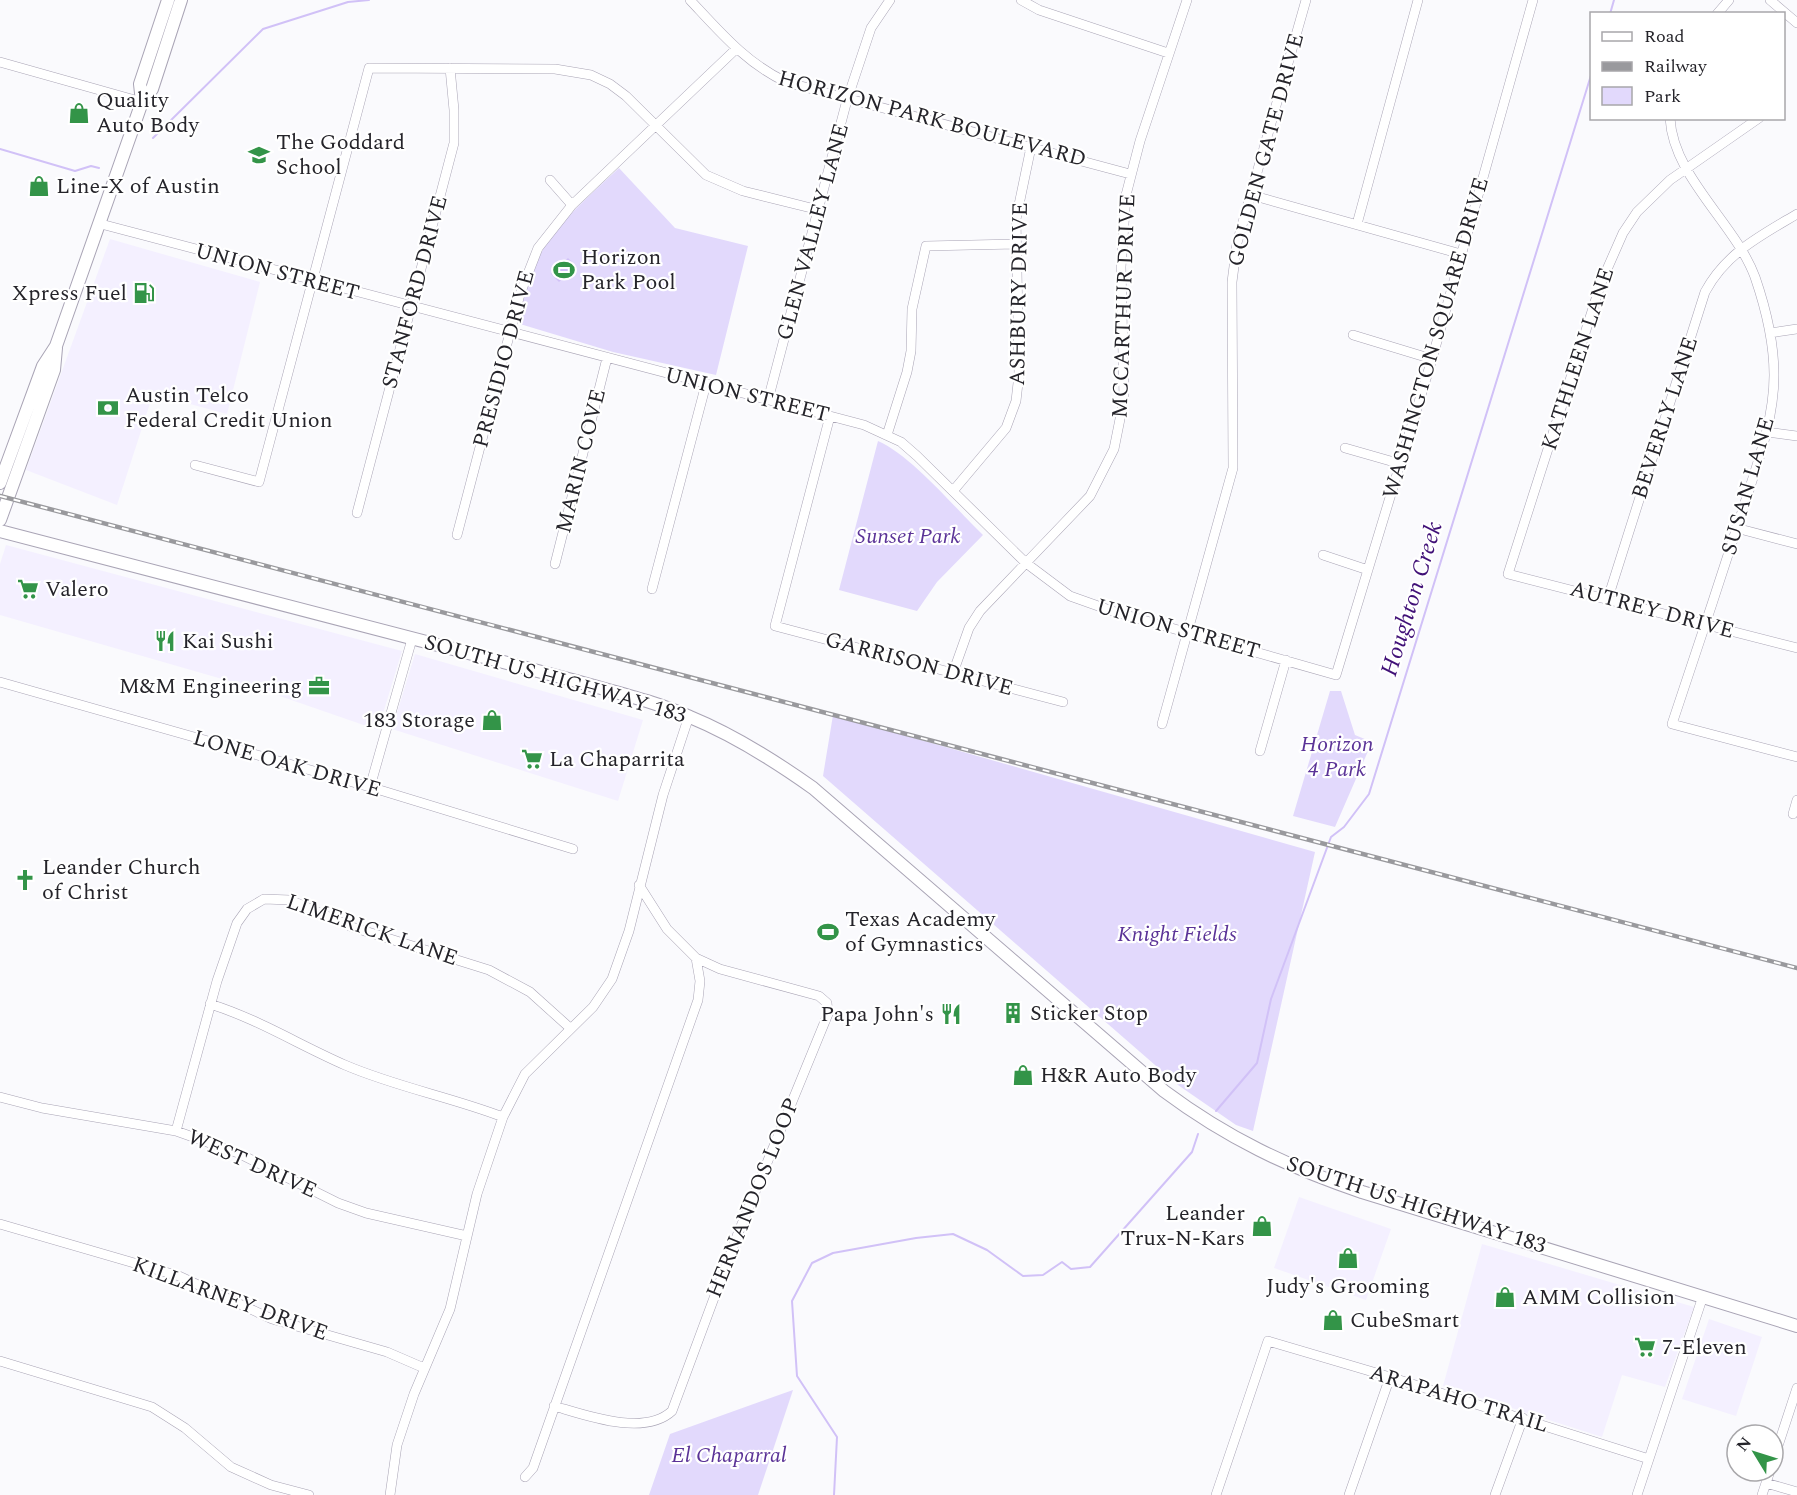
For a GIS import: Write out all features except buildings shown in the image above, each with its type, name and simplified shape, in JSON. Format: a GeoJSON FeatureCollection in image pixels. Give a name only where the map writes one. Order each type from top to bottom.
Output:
{"type":"FeatureCollection","features":[{"type":"Feature","properties":{"kind":"main road"},"geometry":{"type":"LineString","coordinates":[[142,102],[140,84],[168,0]]}},
{"type":"Feature","properties":{"kind":"main road"},"geometry":{"type":"LineString","coordinates":[[0,483],[43,366],[56,346],[101,224],[142,102],[152,89],[181,0]]}},
{"type":"Feature","properties":{"kind":"main road"},"geometry":{"type":"LineString","coordinates":[[0,520],[54,370],[56,346]]}},
{"type":"Feature","properties":{"kind":"main road","name":"SOUTH US HIGHWAY 183"},"geometry":{"type":"LineString","coordinates":[[0,531],[648,701],[689,716],[782,766],[813,788],[1164,1091],[1205,1121],[1243,1143],[1314,1175],[1362,1192],[1797,1326]]}},
{"type":"Feature","properties":{"kind":"street","name":"HORIZON PARK BOULEVARD"},"geometry":{"type":"LineString","coordinates":[[690,0],[735,49],[752,63],[786,82],[1130,174]]}},
{"type":"Feature","properties":{"kind":"street","name":"GLEN VALLEY LANE"},"geometry":{"type":"LineString","coordinates":[[768,400],[847,100],[871,28],[890,0]]}},
{"type":"Feature","properties":{"kind":"street"},"geometry":{"type":"LineString","coordinates":[[1021,0],[1039,10],[1168,53]]}},
{"type":"Feature","properties":{"kind":"street","name":"MCCARTHUR DRIVE"},"geometry":{"type":"LineString","coordinates":[[953,673],[969,628],[980,611],[1090,496],[1103,474],[1119,432],[1124,399],[1121,267],[1126,195],[1130,174],[1186,0]]}},
{"type":"Feature","properties":{"kind":"street","name":"GOLDEN GATE DRIVE"},"geometry":{"type":"LineString","coordinates":[[1162,724],[1233,468],[1233,262],[1306,0]]}},
{"type":"Feature","properties":{"kind":"street"},"geometry":{"type":"LineString","coordinates":[[1357,224],[1418,0]]}},
{"type":"Feature","properties":{"kind":"street","name":"WASHINGTON SQUARE DRIVE"},"geometry":{"type":"LineString","coordinates":[[1336,675],[1432,359],[1533,0]]}},
{"type":"Feature","properties":{"kind":"street"},"geometry":{"type":"LineString","coordinates":[[1719,12],[1729,0]]}},
{"type":"Feature","properties":{"kind":"street"},"geometry":{"type":"LineString","coordinates":[[1770,0],[1784,12]]}},
{"type":"Feature","properties":{"kind":"street"},"geometry":{"type":"LineString","coordinates":[[1785,13],[1797,23]]}},
{"type":"Feature","properties":{"kind":"street","name":"PRESIDIO DRIVE"},"geometry":{"type":"LineString","coordinates":[[457,535],[529,264],[549,230],[572,205],[735,49]]}},
{"type":"Feature","properties":{"kind":"street"},"geometry":{"type":"LineString","coordinates":[[0,62],[142,102]]}},
{"type":"Feature","properties":{"kind":"street"},"geometry":{"type":"LineString","coordinates":[[195,465],[259,482],[369,68],[575,70],[610,84],[626,96],[691,162],[721,183],[819,210]]}},
{"type":"Feature","properties":{"kind":"street","name":"STANFORD DRIVE"},"geometry":{"type":"LineString","coordinates":[[357,513],[454,143],[450,68]]}},
{"type":"Feature","properties":{"kind":"street","name":"SUSAN LANE"},"geometry":{"type":"LineString","coordinates":[[1670,120],[1675,146],[1686,168],[1741,248],[1759,289],[1770,333],[1774,374],[1767,432],[1672,724],[1797,758]]}},
{"type":"Feature","properties":{"kind":"street","name":"KATHLEEN LANE"},"geometry":{"type":"LineString","coordinates":[[1508,574],[1610,259],[1637,212],[1652,195],[1686,168],[1756,120]]}},
{"type":"Feature","properties":{"kind":"street","name":"ASHBURY DRIVE"},"geometry":{"type":"LineString","coordinates":[[952,491],[1006,428],[1016,401],[1019,374],[1016,244],[1018,201],[1031,147]]}},
{"type":"Feature","properties":{"kind":"street"},"geometry":{"type":"LineString","coordinates":[[550,180],[572,205]]}},
{"type":"Feature","properties":{"kind":"street"},"geometry":{"type":"LineString","coordinates":[[1251,195],[1461,254]]}},
{"type":"Feature","properties":{"kind":"street","name":"BEVERLY LANE"},"geometry":{"type":"LineString","coordinates":[[1608,598],[1706,292],[1719,269],[1741,248],[1797,214]]}},
{"type":"Feature","properties":{"kind":"street","name":"UNION STREET"},"geometry":{"type":"LineString","coordinates":[[101,224],[864,425],[887,435],[917,456],[1026,563],[1070,596],[1188,633],[1336,675]]}},
{"type":"Feature","properties":{"kind":"street"},"geometry":{"type":"LineString","coordinates":[[887,435],[907,372],[911,351],[912,309],[926,246],[1016,244]]}},
{"type":"Feature","properties":{"kind":"street"},"geometry":{"type":"LineString","coordinates":[[1770,333],[1797,329]]}},
{"type":"Feature","properties":{"kind":"street"},"geometry":{"type":"LineString","coordinates":[[1353,335],[1432,359]]}},
{"type":"Feature","properties":{"kind":"street","name":"MARIN COVE"},"geometry":{"type":"LineString","coordinates":[[555,564],[607,358]]}},
{"type":"Feature","properties":{"kind":"street"},"geometry":{"type":"LineString","coordinates":[[652,589],[706,384]]}},
{"type":"Feature","properties":{"kind":"street","name":"GARRISON DRIVE"},"geometry":{"type":"LineString","coordinates":[[830,416],[775,626],[1063,702]]}},
{"type":"Feature","properties":{"kind":"street"},"geometry":{"type":"LineString","coordinates":[[1767,432],[1797,436]]}},
{"type":"Feature","properties":{"kind":"street"},"geometry":{"type":"LineString","coordinates":[[1345,448],[1401,464]]}},
{"type":"Feature","properties":{"kind":"street"},"geometry":{"type":"LineString","coordinates":[[1736,528],[1797,544]]}},
{"type":"Feature","properties":{"kind":"street"},"geometry":{"type":"LineString","coordinates":[[1323,555],[1368,570]]}},
{"type":"Feature","properties":{"kind":"street","name":"AUTREY DRIVE"},"geometry":{"type":"LineString","coordinates":[[1508,574],[1797,648]]}},
{"type":"Feature","properties":{"kind":"street"},"geometry":{"type":"LineString","coordinates":[[370,787],[412,639]]}},
{"type":"Feature","properties":{"kind":"street"},"geometry":{"type":"LineString","coordinates":[[1260,751],[1286,660]]}},
{"type":"Feature","properties":{"kind":"street","name":"LONE OAK DRIVE"},"geometry":{"type":"LineString","coordinates":[[0,682],[370,787],[573,849]]}},
{"type":"Feature","properties":{"kind":"street"},"geometry":{"type":"LineString","coordinates":[[390,1495],[397,1445],[424,1368],[450,1309],[477,1194],[503,1117],[516,1087],[525,1074],[592,1007],[612,979],[624,949],[663,795],[689,716]]}},
{"type":"Feature","properties":{"kind":"street"},"geometry":{"type":"LineString","coordinates":[[1793,814],[1797,800]]}},
{"type":"Feature","properties":{"kind":"street","name":"HERNANDOS LOOP"},"geometry":{"type":"LineString","coordinates":[[554,1406],[605,1421],[620,1422],[655,1420],[672,1411],[736,1236],[828,1014],[827,1003],[819,996],[720,969],[696,958],[667,929],[639,885]]}},
{"type":"Feature","properties":{"kind":"street","name":"LIMERICK LANE"},"geometry":{"type":"LineString","coordinates":[[176,1131],[210,1004],[242,914],[255,903],[280,898],[352,927],[489,970],[530,992],[570,1028]]}},
{"type":"Feature","properties":{"kind":"street"},"geometry":{"type":"LineString","coordinates":[[525,1477],[533,1468],[696,1010],[700,981],[696,958]]}},
{"type":"Feature","properties":{"kind":"street"},"geometry":{"type":"LineString","coordinates":[[210,1004],[255,1020],[325,1055],[375,1076],[464,1102],[503,1117]]}},
{"type":"Feature","properties":{"kind":"street","name":"WEST DRIVE"},"geometry":{"type":"LineString","coordinates":[[0,1097],[34,1107],[176,1131],[238,1153],[338,1203],[366,1214],[466,1236]]}},
{"type":"Feature","properties":{"kind":"street","name":"KILLARNEY DRIVE"},"geometry":{"type":"LineString","coordinates":[[0,1224],[179,1276],[272,1319],[387,1352],[424,1368]]}},
{"type":"Feature","properties":{"kind":"street"},"geometry":{"type":"LineString","coordinates":[[1637,1495],[1702,1296]]}},
{"type":"Feature","properties":{"kind":"street","name":"ARAPAHO TRAIL"},"geometry":{"type":"LineString","coordinates":[[1216,1495],[1268,1341],[1523,1418],[1648,1459]]}},
{"type":"Feature","properties":{"kind":"street"},"geometry":{"type":"LineString","coordinates":[[0,1361],[152,1407],[185,1428],[231,1467],[272,1485],[309,1495]]}},
{"type":"Feature","properties":{"kind":"street"},"geometry":{"type":"LineString","coordinates":[[1349,1495],[1390,1377]]}},
{"type":"Feature","properties":{"kind":"street"},"geometry":{"type":"LineString","coordinates":[[1785,1425],[1796,1392]]}},
{"type":"Feature","properties":{"kind":"street"},"geometry":{"type":"LineString","coordinates":[[1495,1495],[1523,1418]]}},
{"type":"Feature","properties":{"kind":"street"},"geometry":{"type":"LineString","coordinates":[[1762,1495],[1766,1483],[1797,1492]]}},
{"type":"Feature","properties":{"kind":"shaded area"},"geometry":{"type":"Polygon","coordinates":[[[110,239],[260,282],[227,414],[153,394],[117,505],[26,470],[110,239]]]}},
{"type":"Feature","properties":{"kind":"shaded area","name":"Horizon Park Pool"},"geometry":{"type":"Polygon","coordinates":[[[568,258],[576,266],[559,282],[551,274],[568,258]]]}},
{"type":"Feature","properties":{"kind":"shaded area"},"geometry":{"type":"Polygon","coordinates":[[[6,545],[402,651],[378,730],[274,694],[0,615],[0,564],[6,545]]]}},
{"type":"Feature","properties":{"kind":"shaded area"},"geometry":{"type":"Polygon","coordinates":[[[415,654],[643,720],[618,801],[392,729],[415,654]]]}},
{"type":"Feature","properties":{"kind":"shaded area"},"geometry":{"type":"Polygon","coordinates":[[[1299,1197],[1391,1229],[1366,1300],[1274,1268],[1299,1197]]]}},
{"type":"Feature","properties":{"kind":"shaded area"},"geometry":{"type":"Polygon","coordinates":[[[1482,1244],[1694,1307],[1665,1387],[1622,1375],[1602,1437],[1443,1386],[1482,1244]]]}},
{"type":"Feature","properties":{"kind":"shaded area"},"geometry":{"type":"Polygon","coordinates":[[[1709,1319],[1762,1337],[1736,1416],[1682,1399],[1709,1319]]]}},
{"type":"Feature","properties":{"kind":"green space"},"geometry":{"type":"Polygon","coordinates":[[[619,168],[675,228],[748,246],[716,375],[613,352],[520,324],[519,318],[527,286],[541,253],[582,202],[619,168]]]}},
{"type":"Feature","properties":{"kind":"green space","name":"Sunset Park"},"geometry":{"type":"Polygon","coordinates":[[[878,441],[919,470],[983,535],[937,582],[917,611],[839,590],[878,441]]]}},
{"type":"Feature","properties":{"kind":"green space","name":"Horizon 4 Park"},"geometry":{"type":"Polygon","coordinates":[[[1330,691],[1341,691],[1355,735],[1372,742],[1335,827],[1293,816],[1330,691]]]}},
{"type":"Feature","properties":{"kind":"green space","name":"Knight Fields"},"geometry":{"type":"Polygon","coordinates":[[[833,715],[1315,852],[1253,1131],[1236,1125],[1178,1085],[823,776],[833,715]]]}},
{"type":"Feature","properties":{"kind":"green space","name":"El Chaparral"},"geometry":{"type":"Polygon","coordinates":[[[793,1390],[758,1495],[649,1495],[670,1434],[793,1390]]]}},
{"type":"Feature","properties":{"kind":"waterway"},"geometry":{"type":"LineString","coordinates":[[153,138],[263,29],[348,2],[369,0]]}},
{"type":"Feature","properties":{"kind":"waterway","name":"Houghton Creek"},"geometry":{"type":"LineString","coordinates":[[1611,12],[1614,0]]}},
{"type":"Feature","properties":{"kind":"waterway","name":"Houghton Creek"},"geometry":{"type":"LineString","coordinates":[[1216,1111],[1257,1063],[1271,999],[1331,837],[1344,827],[1369,794],[1590,78]]}},
{"type":"Feature","properties":{"kind":"waterway"},"geometry":{"type":"LineString","coordinates":[[0,149],[75,171],[91,166],[99,168]]}},
{"type":"Feature","properties":{"kind":"waterway","name":"Houghton Creek"},"geometry":{"type":"LineString","coordinates":[[834,1495],[837,1437],[797,1376],[792,1301],[812,1263],[833,1253],[916,1238],[953,1234],[987,1250],[1023,1276],[1043,1275],[1062,1262],[1071,1269],[1090,1267],[1192,1152],[1198,1134]]}},
{"type":"Feature","properties":{"kind":"railway"},"geometry":{"type":"LineString","coordinates":[[0,496],[1797,968]]}},
{"type":"Feature","properties":{"kind":"place","name":"Quality Auto Body"},"geometry":{"type":"Point","coordinates":[79,113]}},
{"type":"Feature","properties":{"kind":"place","name":"The Goddard School"},"geometry":{"type":"Point","coordinates":[259,155]}},
{"type":"Feature","properties":{"kind":"place","name":"Line-X of Austin"},"geometry":{"type":"Point","coordinates":[39,186]}},
{"type":"Feature","properties":{"kind":"place","name":"Horizon Park Pool"},"geometry":{"type":"Point","coordinates":[564,270]}},
{"type":"Feature","properties":{"kind":"place","name":"Xpress Fuel"},"geometry":{"type":"Point","coordinates":[144,293]}},
{"type":"Feature","properties":{"kind":"place","name":"Austin Telco Federal Credit Union"},"geometry":{"type":"Point","coordinates":[108,408]}},
{"type":"Feature","properties":{"kind":"place","name":"Valero"},"geometry":{"type":"Point","coordinates":[28,589]}},
{"type":"Feature","properties":{"kind":"place","name":"Kai Sushi"},"geometry":{"type":"Point","coordinates":[165,641]}},
{"type":"Feature","properties":{"kind":"place","name":"M&M Engineering"},"geometry":{"type":"Point","coordinates":[319,686]}},
{"type":"Feature","properties":{"kind":"place","name":"183 Storage"},"geometry":{"type":"Point","coordinates":[492,720]}},
{"type":"Feature","properties":{"kind":"place","name":"La Chaparrita"},"geometry":{"type":"Point","coordinates":[532,759]}},
{"type":"Feature","properties":{"kind":"place","name":"Leander Church of Christ"},"geometry":{"type":"Point","coordinates":[25,880]}},
{"type":"Feature","properties":{"kind":"place","name":"Texas Academy of Gymnastics"},"geometry":{"type":"Point","coordinates":[828,932]}},
{"type":"Feature","properties":{"kind":"place","name":"Sticker Stop"},"geometry":{"type":"Point","coordinates":[1013,1013]}},
{"type":"Feature","properties":{"kind":"place","name":"Papa John's"},"geometry":{"type":"Point","coordinates":[951,1014]}},
{"type":"Feature","properties":{"kind":"place","name":"H&R Auto Body"},"geometry":{"type":"Point","coordinates":[1023,1075]}},
{"type":"Feature","properties":{"kind":"place","name":"Leander Trux-N-Kars"},"geometry":{"type":"Point","coordinates":[1262,1226]}},
{"type":"Feature","properties":{"kind":"place","name":"Judy's Grooming"},"geometry":{"type":"Point","coordinates":[1348,1258]}},
{"type":"Feature","properties":{"kind":"place","name":"AMM Collision"},"geometry":{"type":"Point","coordinates":[1505,1297]}},
{"type":"Feature","properties":{"kind":"place","name":"CubeSmart"},"geometry":{"type":"Point","coordinates":[1333,1320]}},
{"type":"Feature","properties":{"kind":"place","name":"7-Eleven"},"geometry":{"type":"Point","coordinates":[1645,1347]}}]}
